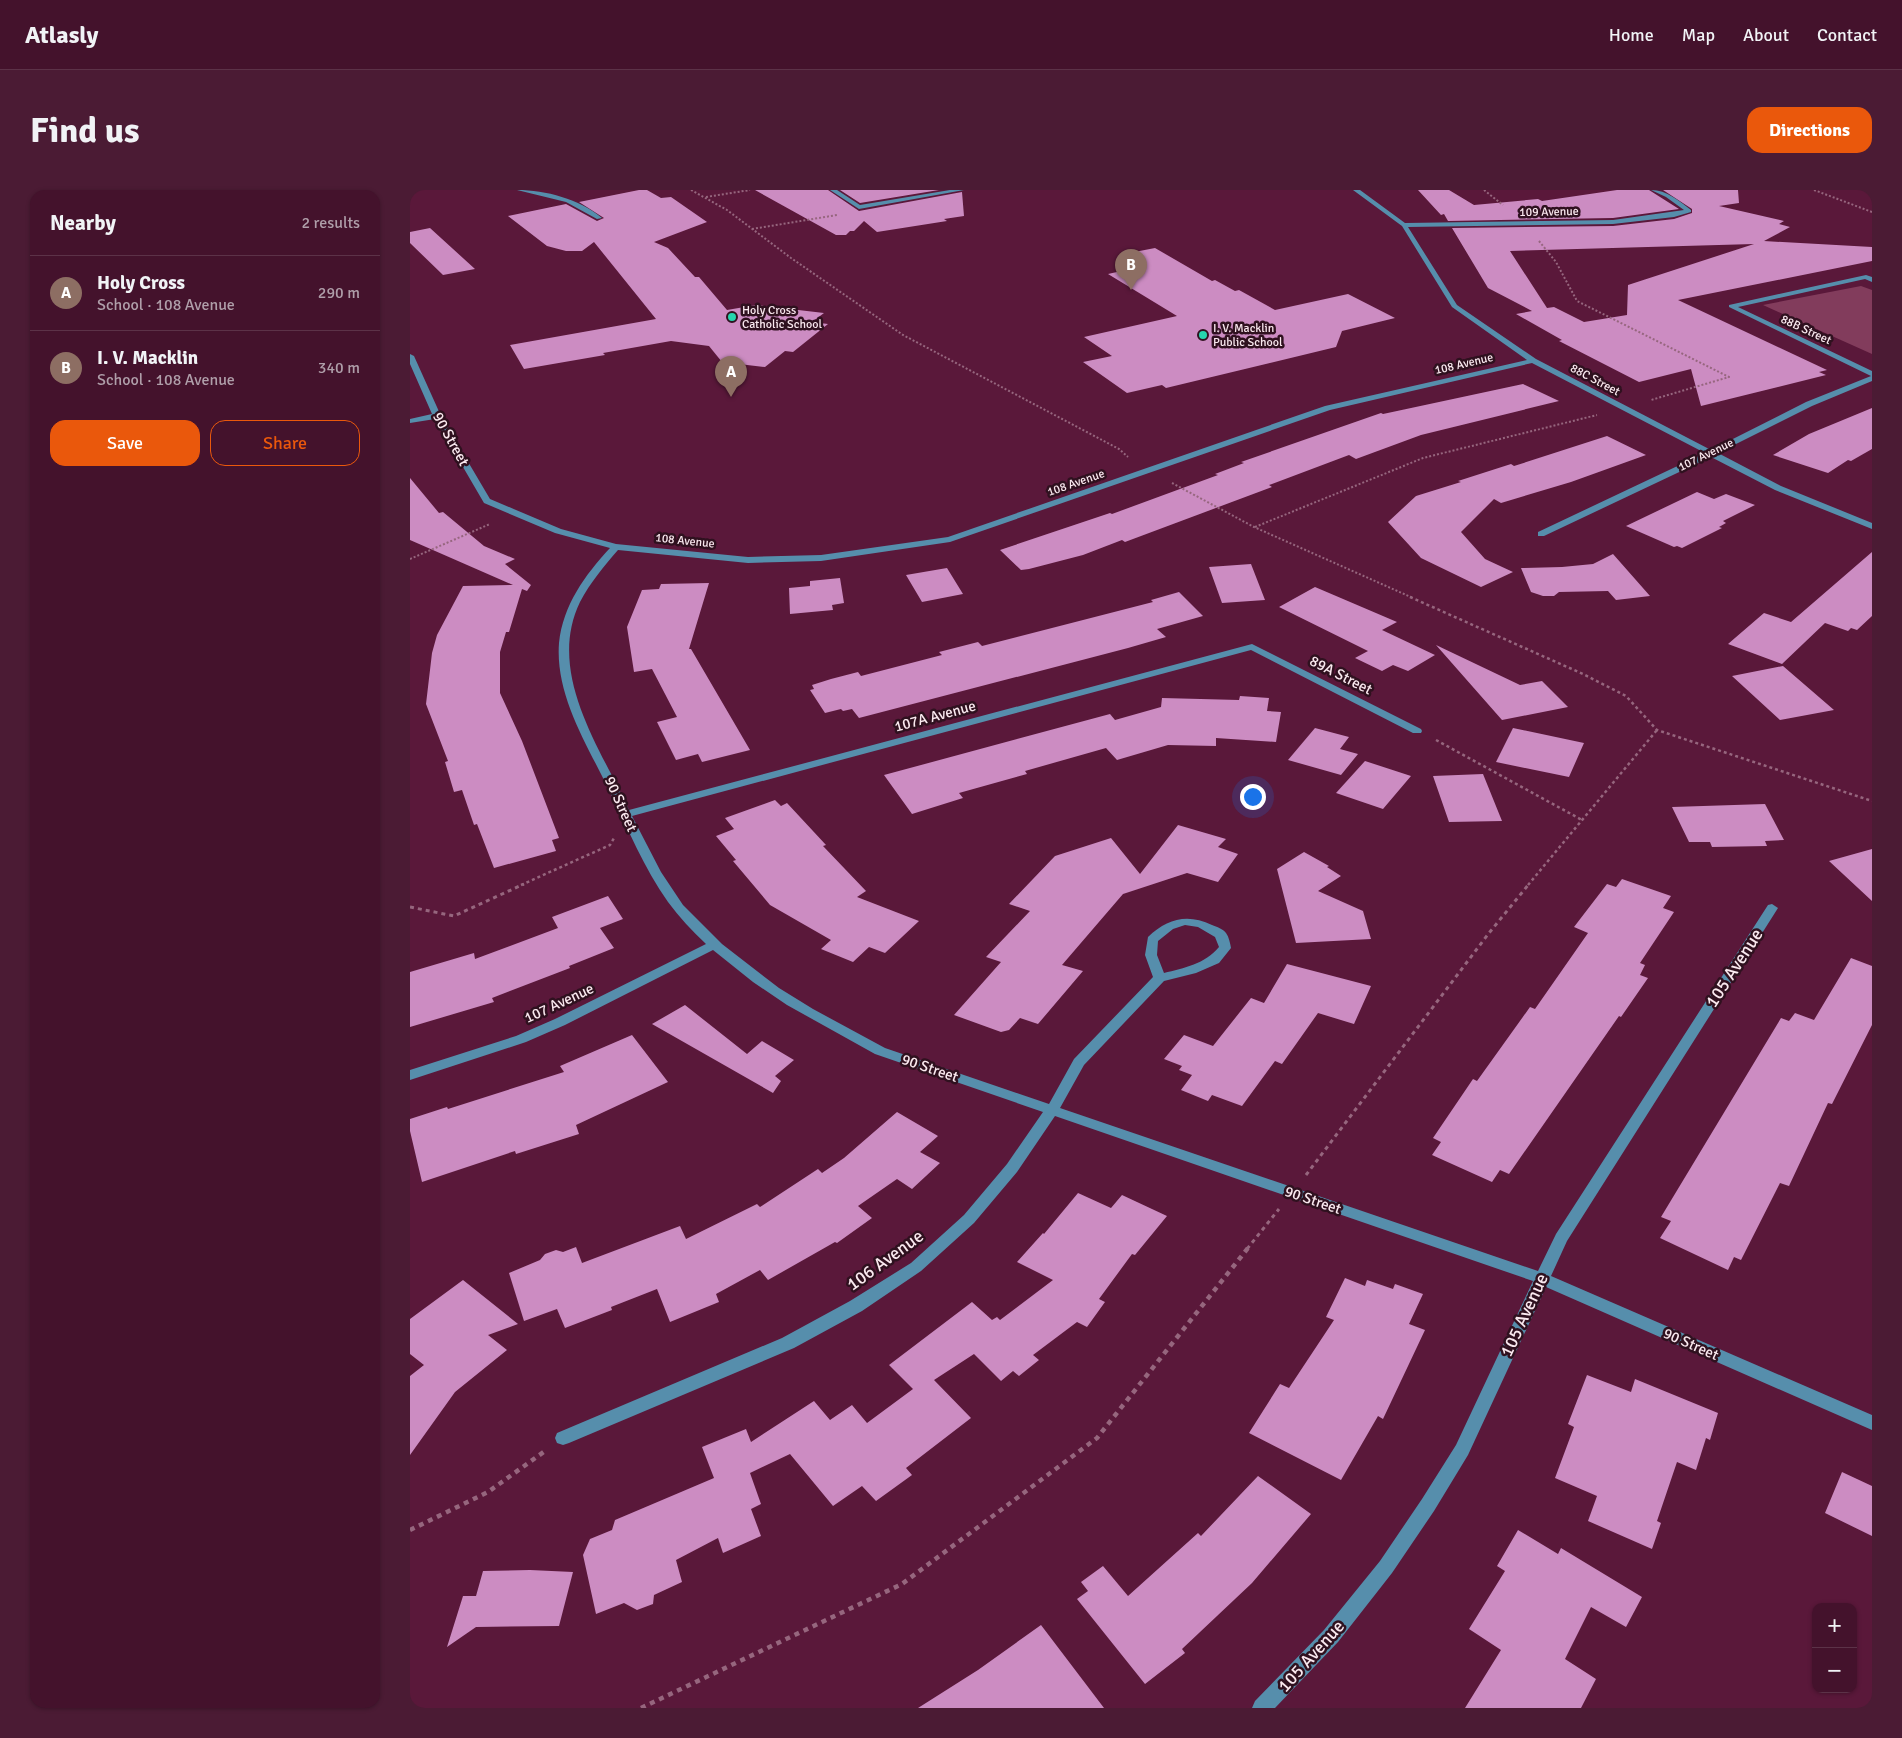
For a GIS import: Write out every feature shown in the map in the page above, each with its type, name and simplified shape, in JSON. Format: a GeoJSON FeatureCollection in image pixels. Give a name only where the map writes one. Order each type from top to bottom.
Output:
{"type":"FeatureCollection","features":[{"type":"Feature","properties":{"kind":"street"},"geometry":{"type":"LineString","coordinates":[[520,190],[568,201],[598,218]]}},
{"type":"Feature","properties":{"kind":"street"},"geometry":{"type":"LineString","coordinates":[[833,190],[859,207],[961,190]]}},
{"type":"Feature","properties":{"kind":"street","name":"88C Street"},"geometry":{"type":"LineString","coordinates":[[1356,190],[1404,225],[1454,306],[1533,361],[1778,488],[1872,526]]}},
{"type":"Feature","properties":{"kind":"street","name":"109 Avenue"},"geometry":{"type":"LineString","coordinates":[[1404,225],[1613,222],[1688,212],[1668,196],[1654,190]]}},
{"type":"Feature","properties":{"kind":"street","name":"88B Street"},"geometry":{"type":"LineString","coordinates":[[1869,278],[1731,306],[1872,374]]}},
{"type":"Feature","properties":{"kind":"street","name":"90 Street"},"geometry":{"type":"LineString","coordinates":[[410,356],[437,416],[487,501],[517,512],[558,531],[616,547],[580,590],[567,624],[564,663],[572,695],[642,850],[673,900],[716,944],[764,984],[880,1051],[1541,1278],[1872,1423]]}},
{"type":"Feature","properties":{"kind":"street","name":"108 Avenue"},"geometry":{"type":"LineString","coordinates":[[616,547],[748,560],[821,558],[950,539],[1328,408],[1533,361]]}},
{"type":"Feature","properties":{"kind":"street","name":"107 Avenue"},"geometry":{"type":"LineString","coordinates":[[1541,534],[1710,454],[1810,404],[1872,378]]}},
{"type":"Feature","properties":{"kind":"street"},"geometry":{"type":"LineString","coordinates":[[410,421],[437,416]]}},
{"type":"Feature","properties":{"kind":"street","name":"107A Avenue"},"geometry":{"type":"LineString","coordinates":[[626,814],[1252,647]]}},
{"type":"Feature","properties":{"kind":"street","name":"89A Street"},"geometry":{"type":"LineString","coordinates":[[1252,647],[1417,731]]}},
{"type":"Feature","properties":{"kind":"street","name":"105 Avenue"},"geometry":{"type":"LineString","coordinates":[[1262,1708],[1331,1636],[1386,1567],[1428,1506],[1462,1450],[1561,1238],[1772,908]]}},
{"type":"Feature","properties":{"kind":"street"},"geometry":{"type":"LineString","coordinates":[[1186,920],[1205,924],[1221,935],[1224,948],[1215,960],[1192,970],[1160,978],[1152,955],[1152,940],[1164,927],[1186,920]]}},
{"type":"Feature","properties":{"kind":"street","name":"107 Avenue"},"geometry":{"type":"LineString","coordinates":[[410,1075],[521,1039],[560,1022],[716,944]]}},
{"type":"Feature","properties":{"kind":"street","name":"106 Avenue"},"geometry":{"type":"LineString","coordinates":[[563,1438],[788,1343],[856,1306],[916,1267],[969,1219],[1012,1168],[1052,1110],[1079,1062],[1160,978]]}},
{"type":"Feature","properties":{"kind":"path"},"geometry":{"type":"LineString","coordinates":[[691,190],[705,197],[752,229],[903,335],[1119,449],[1133,462],[1254,527],[1583,674],[1626,696],[1657,730],[1872,800]]}},
{"type":"Feature","properties":{"kind":"path"},"geometry":{"type":"LineString","coordinates":[[705,197],[750,190]]}},
{"type":"Feature","properties":{"kind":"path"},"geometry":{"type":"LineString","coordinates":[[1254,527],[1422,458],[1623,409],[1729,377],[1577,301],[1556,262],[1524,223],[1484,190]]}},
{"type":"Feature","properties":{"kind":"path"},"geometry":{"type":"LineString","coordinates":[[1814,190],[1872,212]]}},
{"type":"Feature","properties":{"kind":"path"},"geometry":{"type":"LineString","coordinates":[[752,229],[843,214],[859,207]]}},
{"type":"Feature","properties":{"kind":"path"},"geometry":{"type":"LineString","coordinates":[[410,559],[517,512]]}},
{"type":"Feature","properties":{"kind":"path"},"geometry":{"type":"LineString","coordinates":[[641,1708],[902,1584],[1097,1438],[1292,1193],[1489,933],[1657,730]]}},
{"type":"Feature","properties":{"kind":"path"},"geometry":{"type":"LineString","coordinates":[[1417,731],[1582,820]]}},
{"type":"Feature","properties":{"kind":"path"},"geometry":{"type":"LineString","coordinates":[[410,908],[454,916],[610,845],[626,814]]}},
{"type":"Feature","properties":{"kind":"path"},"geometry":{"type":"LineString","coordinates":[[410,1530],[488,1492],[563,1438]]}},
{"type":"Feature","properties":{"kind":"shaded area"},"geometry":{"type":"Polygon","coordinates":[[[1861,286],[1872,290],[1872,354],[1763,305],[1861,286]]]}},
{"type":"Feature","properties":{"kind":"building"},"geometry":{"type":"Polygon","coordinates":[[[647,190],[661,198],[671,197],[707,222],[654,242],[668,248],[695,277],[699,277],[727,310],[756,305],[824,313],[812,322],[828,324],[793,352],[785,351],[765,367],[722,362],[709,346],[671,341],[524,369],[510,345],[656,319],[594,242],[582,251],[566,251],[547,246],[508,216],[566,204],[597,221],[604,218],[579,202],[647,190]]]}},
{"type":"Feature","properties":{"kind":"building"},"geometry":{"type":"Polygon","coordinates":[[[755,190],[828,190],[859,211],[962,192],[964,216],[944,219],[947,221],[877,232],[864,221],[854,231],[850,231],[846,235],[836,235],[755,190]]]}},
{"type":"Feature","properties":{"kind":"building"},"geometry":{"type":"Polygon","coordinates":[[[840,190],[939,190],[860,203],[840,190]]]}},
{"type":"Feature","properties":{"kind":"building"},"geometry":{"type":"Polygon","coordinates":[[[1418,190],[1449,190],[1474,205],[1538,199],[1542,201],[1617,190],[1649,190],[1679,209],[1613,218],[1448,221],[1444,214],[1441,215],[1418,190]]]}},
{"type":"Feature","properties":{"kind":"building"},"geometry":{"type":"Polygon","coordinates":[[[1663,190],[1738,190],[1739,203],[1719,206],[1784,221],[1779,224],[1790,227],[1764,241],[1872,247],[1872,261],[1678,300],[1827,370],[1819,372],[1826,375],[1701,406],[1691,369],[1639,382],[1559,341],[1562,340],[1516,314],[1532,311],[1488,288],[1452,228],[1613,226],[1674,219],[1692,213],[1692,209],[1663,190]],[[1754,244],[1510,251],[1547,308],[1554,307],[1584,322],[1627,315],[1628,285],[1754,244]]]}},
{"type":"Feature","properties":{"kind":"building"},"geometry":{"type":"Polygon","coordinates":[[[430,228],[475,269],[443,275],[410,243],[410,232],[430,228]]]}},
{"type":"Feature","properties":{"kind":"building","name":"I. V. Macklin Public School"},"geometry":{"type":"Polygon","coordinates":[[[1155,248],[1212,281],[1215,280],[1235,291],[1239,290],[1275,310],[1348,294],[1395,318],[1342,331],[1336,347],[1166,388],[1162,385],[1127,393],[1083,362],[1112,356],[1084,337],[1177,316],[1108,274],[1139,267],[1119,255],[1155,248]]]}},
{"type":"Feature","properties":{"kind":"building"},"geometry":{"type":"Polygon","coordinates":[[[1523,384],[1559,401],[1421,435],[1356,459],[1349,455],[1269,485],[1272,487],[1125,542],[1122,540],[1083,555],[1021,570],[1000,550],[1110,513],[1112,514],[1218,475],[1215,474],[1244,463],[1241,462],[1381,413],[1523,384]]]}},
{"type":"Feature","properties":{"kind":"building"},"geometry":{"type":"Polygon","coordinates":[[[1872,408],[1872,449],[1851,461],[1848,460],[1828,473],[1773,455],[1809,434],[1872,408]]]}},
{"type":"Feature","properties":{"kind":"building"},"geometry":{"type":"Polygon","coordinates":[[[1607,436],[1646,455],[1571,482],[1501,503],[1494,499],[1461,532],[1485,559],[1513,572],[1481,587],[1421,558],[1388,522],[1416,496],[1511,464],[1514,466],[1607,436]]]}},
{"type":"Feature","properties":{"kind":"building"},"geometry":{"type":"Polygon","coordinates":[[[410,478],[439,513],[443,512],[484,546],[515,559],[505,564],[531,585],[527,591],[522,589],[509,632],[506,632],[500,652],[500,693],[522,741],[559,838],[552,840],[556,851],[494,868],[477,824],[474,825],[462,790],[454,792],[445,762],[448,761],[426,704],[432,653],[437,635],[463,586],[513,585],[410,540],[410,478]]]}},
{"type":"Feature","properties":{"kind":"building"},"geometry":{"type":"Polygon","coordinates":[[[1697,492],[1714,499],[1726,494],[1755,505],[1723,521],[1726,523],[1719,527],[1722,528],[1682,548],[1674,547],[1626,526],[1697,492]]]}},
{"type":"Feature","properties":{"kind":"building"},"geometry":{"type":"Polygon","coordinates":[[[1872,552],[1872,616],[1857,630],[1851,628],[1848,631],[1825,623],[1782,664],[1728,644],[1764,613],[1791,622],[1872,552]]]}},
{"type":"Feature","properties":{"kind":"building"},"geometry":{"type":"Polygon","coordinates":[[[1613,554],[1650,596],[1616,600],[1608,591],[1559,592],[1554,596],[1543,596],[1531,592],[1521,568],[1593,564],[1613,554]]]}},
{"type":"Feature","properties":{"kind":"building"},"geometry":{"type":"Polygon","coordinates":[[[1251,564],[1265,600],[1222,603],[1209,567],[1251,564]]]}},
{"type":"Feature","properties":{"kind":"building"},"geometry":{"type":"Polygon","coordinates":[[[947,568],[963,594],[922,602],[906,575],[947,568]]]}},
{"type":"Feature","properties":{"kind":"building"},"geometry":{"type":"Polygon","coordinates":[[[840,578],[844,603],[832,605],[833,610],[790,614],[789,588],[810,586],[810,581],[840,578]]]}},
{"type":"Feature","properties":{"kind":"building"},"geometry":{"type":"Polygon","coordinates":[[[709,583],[689,649],[691,649],[750,750],[702,762],[698,754],[676,760],[657,722],[677,717],[652,669],[634,672],[627,627],[642,590],[659,589],[661,584],[709,583]]]}},
{"type":"Feature","properties":{"kind":"building"},"geometry":{"type":"Polygon","coordinates":[[[1315,587],[1397,622],[1382,630],[1435,655],[1408,671],[1393,665],[1382,671],[1355,658],[1368,651],[1279,607],[1315,587]]]}},
{"type":"Feature","properties":{"kind":"building"},"geometry":{"type":"Polygon","coordinates":[[[1179,592],[1203,616],[1157,629],[1166,637],[1128,648],[859,718],[852,709],[843,711],[841,709],[825,713],[810,690],[814,689],[812,685],[831,679],[858,672],[861,676],[942,655],[939,652],[978,642],[982,646],[1153,602],[1151,600],[1179,592]]]}},
{"type":"Feature","properties":{"kind":"building"},"geometry":{"type":"Polygon","coordinates":[[[1436,645],[1520,685],[1542,681],[1568,707],[1502,720],[1436,645]]]}},
{"type":"Feature","properties":{"kind":"building"},"geometry":{"type":"Polygon","coordinates":[[[1783,666],[1834,710],[1780,720],[1732,676],[1783,666]]]}},
{"type":"Feature","properties":{"kind":"building"},"geometry":{"type":"Polygon","coordinates":[[[1240,696],[1269,698],[1267,711],[1281,712],[1276,742],[1216,738],[1216,746],[1168,745],[1117,760],[1106,748],[1025,771],[1027,774],[959,793],[963,798],[912,814],[884,775],[1110,714],[1115,720],[1161,707],[1162,698],[1239,700],[1240,696]]]}},
{"type":"Feature","properties":{"kind":"building"},"geometry":{"type":"Polygon","coordinates":[[[1315,728],[1349,737],[1340,749],[1358,754],[1341,775],[1288,760],[1315,728]]]}},
{"type":"Feature","properties":{"kind":"building"},"geometry":{"type":"Polygon","coordinates":[[[1513,728],[1584,743],[1569,777],[1496,762],[1513,728]]]}},
{"type":"Feature","properties":{"kind":"building"},"geometry":{"type":"Polygon","coordinates":[[[1365,761],[1411,776],[1383,809],[1336,793],[1365,761]]]}},
{"type":"Feature","properties":{"kind":"building"},"geometry":{"type":"Polygon","coordinates":[[[1483,774],[1502,821],[1449,822],[1433,776],[1483,774]]]}},
{"type":"Feature","properties":{"kind":"building"},"geometry":{"type":"Polygon","coordinates":[[[775,800],[781,806],[787,803],[826,845],[823,846],[866,891],[857,897],[919,921],[885,953],[869,947],[853,962],[821,949],[831,940],[770,905],[733,861],[736,860],[716,836],[734,829],[725,818],[775,800]]]}},
{"type":"Feature","properties":{"kind":"building"},"geometry":{"type":"Polygon","coordinates":[[[1765,804],[1784,840],[1765,841],[1767,846],[1712,847],[1710,842],[1689,842],[1672,807],[1765,804]]]}},
{"type":"Feature","properties":{"kind":"building"},"geometry":{"type":"Polygon","coordinates":[[[1178,825],[1226,839],[1218,847],[1238,854],[1218,882],[1187,873],[1123,894],[1062,965],[1083,971],[1038,1024],[1020,1018],[1009,1030],[1001,1032],[954,1015],[1001,962],[986,957],[1030,911],[1009,904],[1055,856],[1111,838],[1140,874],[1178,825]]]}},
{"type":"Feature","properties":{"kind":"building"},"geometry":{"type":"Polygon","coordinates":[[[1872,849],[1872,901],[1829,861],[1872,849]]]}},
{"type":"Feature","properties":{"kind":"building"},"geometry":{"type":"Polygon","coordinates":[[[1304,852],[1329,866],[1327,867],[1341,876],[1318,891],[1363,911],[1371,939],[1296,943],[1277,869],[1304,852]]]}},
{"type":"Feature","properties":{"kind":"building"},"geometry":{"type":"Polygon","coordinates":[[[1622,879],[1671,896],[1663,908],[1674,912],[1640,963],[1645,965],[1640,975],[1648,978],[1621,1017],[1619,1016],[1509,1174],[1500,1170],[1492,1182],[1432,1155],[1441,1142],[1433,1138],[1473,1079],[1477,1081],[1530,1007],[1535,1009],[1588,933],[1574,927],[1607,884],[1616,887],[1622,879]]]}},
{"type":"Feature","properties":{"kind":"building"},"geometry":{"type":"Polygon","coordinates":[[[608,896],[623,919],[600,928],[614,948],[569,966],[570,968],[492,998],[494,1002],[410,1027],[410,972],[474,953],[475,959],[558,928],[552,917],[608,896]]]}},
{"type":"Feature","properties":{"kind":"building"},"geometry":{"type":"Polygon","coordinates":[[[1851,958],[1872,966],[1872,1025],[1832,1104],[1828,1103],[1789,1186],[1780,1183],[1741,1260],[1734,1257],[1728,1270],[1660,1238],[1671,1221],[1661,1217],[1781,1018],[1789,1021],[1795,1013],[1814,1020],[1851,958]]]}},
{"type":"Feature","properties":{"kind":"building"},"geometry":{"type":"Polygon","coordinates":[[[1287,964],[1371,986],[1354,1024],[1318,1013],[1282,1064],[1275,1061],[1242,1106],[1212,1095],[1208,1101],[1181,1090],[1192,1075],[1179,1070],[1182,1066],[1164,1059],[1184,1035],[1213,1046],[1251,998],[1264,1003],[1287,964]]]}},
{"type":"Feature","properties":{"kind":"building"},"geometry":{"type":"Polygon","coordinates":[[[685,1005],[747,1054],[762,1041],[794,1060],[775,1076],[781,1081],[773,1093],[652,1024],[685,1005]]]}},
{"type":"Feature","properties":{"kind":"building"},"geometry":{"type":"Polygon","coordinates":[[[632,1035],[668,1082],[576,1125],[579,1134],[516,1154],[515,1151],[422,1182],[410,1131],[410,1119],[447,1107],[448,1109],[564,1072],[560,1066],[632,1035]]]}},
{"type":"Feature","properties":{"kind":"building"},"geometry":{"type":"Polygon","coordinates":[[[897,1112],[938,1136],[920,1152],[940,1163],[912,1189],[897,1179],[858,1206],[872,1218],[837,1243],[835,1242],[768,1280],[760,1270],[716,1294],[719,1302],[670,1322],[657,1289],[611,1307],[612,1310],[565,1328],[557,1309],[524,1321],[509,1273],[540,1260],[545,1254],[556,1250],[563,1252],[576,1247],[582,1263],[680,1226],[686,1239],[757,1204],[760,1207],[818,1169],[822,1173],[844,1158],[897,1112]]]}},
{"type":"Feature","properties":{"kind":"building"},"geometry":{"type":"Polygon","coordinates":[[[1078,1193],[1111,1208],[1122,1195],[1167,1216],[1135,1255],[1132,1254],[1099,1299],[1105,1302],[1087,1327],[1077,1322],[1033,1355],[1039,1360],[1019,1376],[1013,1371],[1001,1381],[974,1354],[934,1380],[971,1418],[906,1468],[912,1475],[876,1501],[862,1486],[833,1506],[790,1454],[750,1473],[761,1504],[751,1509],[761,1536],[723,1553],[718,1538],[676,1560],[682,1582],[654,1595],[653,1604],[637,1610],[624,1603],[596,1614],[583,1555],[590,1539],[612,1530],[615,1520],[714,1478],[702,1447],[746,1429],[751,1442],[814,1401],[830,1420],[852,1405],[867,1423],[913,1389],[889,1365],[972,1302],[992,1320],[997,1317],[1000,1320],[1053,1280],[1017,1262],[1044,1234],[1078,1193]]]}},
{"type":"Feature","properties":{"kind":"building"},"geometry":{"type":"Polygon","coordinates":[[[1345,1278],[1365,1286],[1367,1280],[1393,1289],[1395,1284],[1423,1294],[1409,1324],[1425,1330],[1383,1419],[1378,1416],[1341,1480],[1249,1433],[1280,1384],[1289,1388],[1334,1320],[1326,1317],[1345,1278]]]}},
{"type":"Feature","properties":{"kind":"building"},"geometry":{"type":"Polygon","coordinates":[[[463,1280],[518,1324],[488,1335],[507,1350],[455,1392],[410,1455],[410,1376],[424,1365],[410,1354],[410,1319],[463,1280]]]}},
{"type":"Feature","properties":{"kind":"building"},"geometry":{"type":"Polygon","coordinates":[[[1587,1375],[1631,1392],[1635,1379],[1718,1413],[1710,1440],[1706,1438],[1696,1470],[1677,1462],[1657,1521],[1661,1523],[1652,1549],[1588,1521],[1597,1496],[1555,1478],[1574,1427],[1568,1424],[1587,1375]]]}},
{"type":"Feature","properties":{"kind":"building"},"geometry":{"type":"Polygon","coordinates":[[[1842,1472],[1872,1486],[1872,1536],[1825,1513],[1842,1472]]]}},
{"type":"Feature","properties":{"kind":"building"},"geometry":{"type":"Polygon","coordinates":[[[1258,1476],[1311,1514],[1252,1583],[1182,1649],[1185,1653],[1145,1684],[1077,1599],[1088,1591],[1081,1582],[1103,1566],[1128,1596],[1198,1533],[1201,1536],[1258,1476]]]}},
{"type":"Feature","properties":{"kind":"building"},"geometry":{"type":"Polygon","coordinates":[[[1518,1530],[1558,1554],[1561,1548],[1642,1597],[1626,1627],[1591,1607],[1565,1659],[1596,1679],[1581,1708],[1465,1708],[1501,1650],[1469,1629],[1505,1571],[1497,1566],[1518,1530]]]}},
{"type":"Feature","properties":{"kind":"building"},"geometry":{"type":"Polygon","coordinates":[[[530,1570],[573,1572],[559,1626],[476,1627],[447,1647],[463,1596],[476,1596],[483,1571],[530,1570]]]}},
{"type":"Feature","properties":{"kind":"building"},"geometry":{"type":"Polygon","coordinates":[[[1041,1625],[1104,1708],[918,1708],[978,1670],[1041,1625]]]}},
{"type":"Feature","properties":{"kind":"place","name":"I. V. Macklin"},"geometry":{"type":"Point","coordinates":[1131,290]}},
{"type":"Feature","properties":{"kind":"place","name":"Holy Cross Catholic School"},"geometry":{"type":"Point","coordinates":[732,317]}},
{"type":"Feature","properties":{"kind":"place","name":"I. V. Macklin Public School"},"geometry":{"type":"Point","coordinates":[1203,335]}},
{"type":"Feature","properties":{"kind":"place","name":"Holy Cross"},"geometry":{"type":"Point","coordinates":[731,397]}}]}
